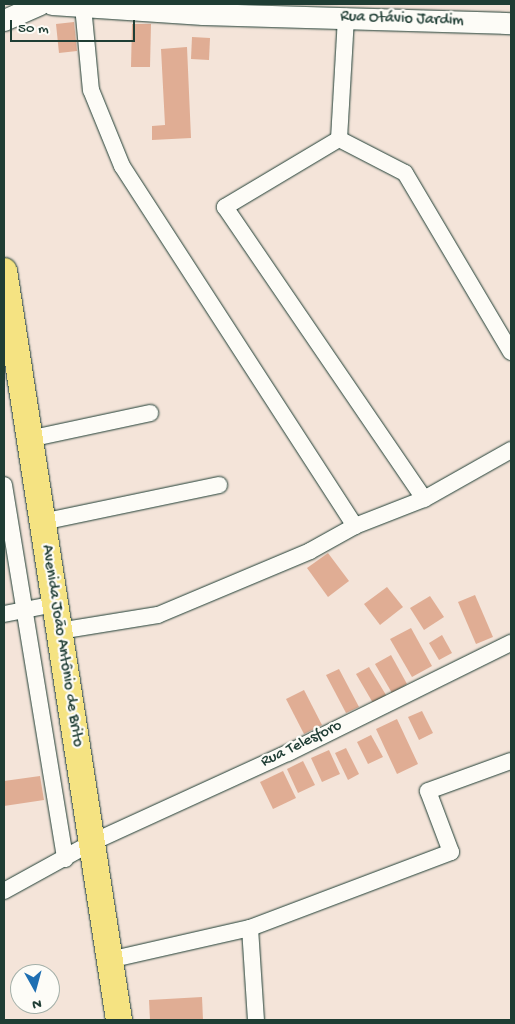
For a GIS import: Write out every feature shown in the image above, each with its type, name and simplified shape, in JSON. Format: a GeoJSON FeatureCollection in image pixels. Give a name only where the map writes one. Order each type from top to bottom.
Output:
{"type":"FeatureCollection","features":[{"type":"Feature","properties":{"kind":"main road","name":"Avenida João Antônio de Brito"},"geometry":{"type":"LineString","coordinates":[[4,271],[9,346],[28,439],[42,522],[119,1020]]}},
{"type":"Feature","properties":{"kind":"street"},"geometry":{"type":"LineString","coordinates":[[4,20],[40,4]]}},
{"type":"Feature","properties":{"kind":"street","name":"Rua Otávio Jardim"},"geometry":{"type":"LineString","coordinates":[[52,4],[294,10],[346,18],[511,23]]}},
{"type":"Feature","properties":{"kind":"street"},"geometry":{"type":"LineString","coordinates":[[83,6],[91,90],[122,166],[355,526]]}},
{"type":"Feature","properties":{"kind":"street"},"geometry":{"type":"LineString","coordinates":[[339,139],[346,18]]}},
{"type":"Feature","properties":{"kind":"street"},"geometry":{"type":"LineString","coordinates":[[339,139],[225,207],[424,499]]}},
{"type":"Feature","properties":{"kind":"street"},"geometry":{"type":"LineString","coordinates":[[339,139],[405,173],[511,352]]}},
{"type":"Feature","properties":{"kind":"street"},"geometry":{"type":"LineString","coordinates":[[28,439],[150,413]]}},
{"type":"Feature","properties":{"kind":"street"},"geometry":{"type":"LineString","coordinates":[[59,631],[158,615],[310,551],[355,526],[424,499],[511,450]]}},
{"type":"Feature","properties":{"kind":"street"},"geometry":{"type":"LineString","coordinates":[[4,484],[66,859]]}},
{"type":"Feature","properties":{"kind":"street"},"geometry":{"type":"LineString","coordinates":[[42,522],[219,485]]}},
{"type":"Feature","properties":{"kind":"street"},"geometry":{"type":"LineString","coordinates":[[4,614],[55,604]]}},
{"type":"Feature","properties":{"kind":"street","name":"Rua Telesforo"},"geometry":{"type":"LineString","coordinates":[[4,891],[66,859],[91,843],[288,753],[511,643]]}},
{"type":"Feature","properties":{"kind":"street"},"geometry":{"type":"LineString","coordinates":[[110,960],[250,928],[451,852],[428,792],[511,761]]}},
{"type":"Feature","properties":{"kind":"street"},"geometry":{"type":"LineString","coordinates":[[250,928],[256,1020]]}},
{"type":"Feature","properties":{"kind":"building"},"geometry":{"type":"Polygon","coordinates":[[[74,22],[77,51],[59,53],[56,24],[74,22]]]}},
{"type":"Feature","properties":{"kind":"building"},"geometry":{"type":"Polygon","coordinates":[[[132,24],[151,24],[150,67],[131,67],[132,24]]]}},
{"type":"Feature","properties":{"kind":"building"},"geometry":{"type":"Polygon","coordinates":[[[192,37],[210,38],[209,60],[191,59],[192,37]]]}},
{"type":"Feature","properties":{"kind":"building"},"geometry":{"type":"Polygon","coordinates":[[[187,47],[191,138],[152,140],[152,126],[165,125],[161,49],[187,47]]]}},
{"type":"Feature","properties":{"kind":"building"},"geometry":{"type":"Polygon","coordinates":[[[328,553],[349,581],[328,597],[307,568],[328,553]]]}},
{"type":"Feature","properties":{"kind":"building"},"geometry":{"type":"Polygon","coordinates":[[[387,587],[403,607],[380,625],[364,604],[387,587]]]}},
{"type":"Feature","properties":{"kind":"building"},"geometry":{"type":"Polygon","coordinates":[[[475,595],[493,637],[476,644],[458,602],[475,595]]]}},
{"type":"Feature","properties":{"kind":"building"},"geometry":{"type":"Polygon","coordinates":[[[430,596],[444,617],[424,630],[410,608],[430,596]]]}},
{"type":"Feature","properties":{"kind":"building"},"geometry":{"type":"Polygon","coordinates":[[[411,628],[432,666],[412,677],[390,639],[411,628]]]}},
{"type":"Feature","properties":{"kind":"building"},"geometry":{"type":"Polygon","coordinates":[[[442,635],[452,653],[439,660],[429,643],[442,635]]]}},
{"type":"Feature","properties":{"kind":"building"},"geometry":{"type":"Polygon","coordinates":[[[391,655],[407,684],[392,693],[375,664],[391,655]]]}},
{"type":"Feature","properties":{"kind":"building"},"geometry":{"type":"Polygon","coordinates":[[[369,667],[386,695],[373,703],[356,674],[369,667]]]}},
{"type":"Feature","properties":{"kind":"building"},"geometry":{"type":"Polygon","coordinates":[[[339,669],[359,707],[346,713],[326,675],[339,669]]]}},
{"type":"Feature","properties":{"kind":"building"},"geometry":{"type":"Polygon","coordinates":[[[304,690],[322,725],[304,734],[286,699],[304,690]]]}},
{"type":"Feature","properties":{"kind":"building"},"geometry":{"type":"Polygon","coordinates":[[[422,711],[433,733],[419,740],[408,717],[422,711]]]}},
{"type":"Feature","properties":{"kind":"building"},"geometry":{"type":"Polygon","coordinates":[[[397,719],[418,764],[397,774],[376,729],[397,719]]]}},
{"type":"Feature","properties":{"kind":"building"},"geometry":{"type":"Polygon","coordinates":[[[371,735],[383,757],[368,764],[357,742],[371,735]]]}},
{"type":"Feature","properties":{"kind":"building"},"geometry":{"type":"Polygon","coordinates":[[[346,748],[359,774],[348,780],[335,753],[346,748]]]}},
{"type":"Feature","properties":{"kind":"building"},"geometry":{"type":"Polygon","coordinates":[[[329,750],[340,774],[322,782],[311,758],[329,750]]]}},
{"type":"Feature","properties":{"kind":"building"},"geometry":{"type":"Polygon","coordinates":[[[303,761],[315,785],[298,793],[287,769],[303,761]]]}},
{"type":"Feature","properties":{"kind":"building"},"geometry":{"type":"Polygon","coordinates":[[[283,771],[296,798],[273,809],[260,782],[283,771]]]}},
{"type":"Feature","properties":{"kind":"building"},"geometry":{"type":"Polygon","coordinates":[[[40,776],[44,800],[4,806],[4,781],[40,776]]]}},
{"type":"Feature","properties":{"kind":"building"},"geometry":{"type":"Polygon","coordinates":[[[202,997],[203,1020],[150,1020],[149,1000],[202,997]]]}}]}
